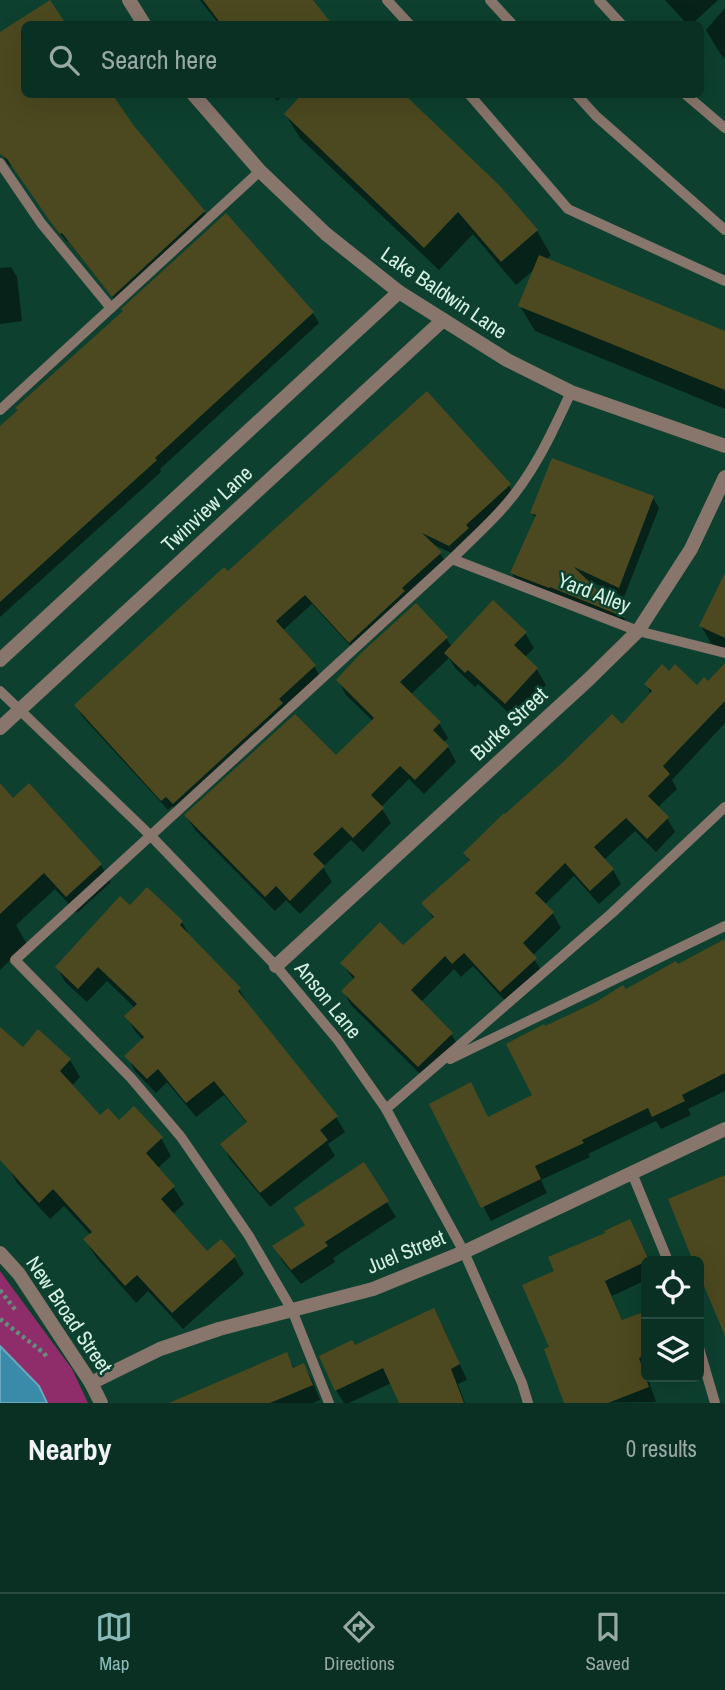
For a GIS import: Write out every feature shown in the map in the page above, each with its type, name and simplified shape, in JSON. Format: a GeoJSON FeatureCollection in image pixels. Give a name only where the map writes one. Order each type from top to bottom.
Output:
{"type":"FeatureCollection","features":[{"type":"Feature","properties":{"kind":"street"},"geometry":{"type":"LineString","coordinates":[[129,0],[142,21]]}},
{"type":"Feature","properties":{"kind":"street","name":"Lake Baldwin Lane"},"geometry":{"type":"LineString","coordinates":[[196,98],[260,171],[326,234],[399,292],[507,360],[571,392],[725,446]]}},
{"type":"Feature","properties":{"kind":"street","name":"Twinview Lane"},"geometry":{"type":"LineString","coordinates":[[0,660],[399,292]]}},
{"type":"Feature","properties":{"kind":"street","name":"Twinview Lane"},"geometry":{"type":"LineString","coordinates":[[0,729],[443,320]]}},
{"type":"Feature","properties":{"kind":"street","name":"Burke Street"},"geometry":{"type":"LineString","coordinates":[[276,966],[638,631],[691,549],[725,477]]}},
{"type":"Feature","properties":{"kind":"street","name":"Juel Street"},"geometry":{"type":"LineString","coordinates":[[91,1383],[160,1349],[219,1329],[373,1289],[464,1252],[725,1129]]}},
{"type":"Feature","properties":{"kind":"street","name":"New Broad Street"},"geometry":{"type":"LineString","coordinates":[[0,1253],[19,1274],[91,1383],[101,1403]]}},
{"type":"Feature","properties":{"kind":"lane"},"geometry":{"type":"LineString","coordinates":[[387,0],[406,21]]}},
{"type":"Feature","properties":{"kind":"lane"},"geometry":{"type":"LineString","coordinates":[[490,0],[509,21]]}},
{"type":"Feature","properties":{"kind":"lane"},"geometry":{"type":"LineString","coordinates":[[599,0],[618,21]]}},
{"type":"Feature","properties":{"kind":"lane"},"geometry":{"type":"LineString","coordinates":[[472,98],[568,209],[725,281]]}},
{"type":"Feature","properties":{"kind":"lane"},"geometry":{"type":"LineString","coordinates":[[580,98],[596,116],[725,230]]}},
{"type":"Feature","properties":{"kind":"lane"},"geometry":{"type":"LineString","coordinates":[[690,98],[725,128]]}},
{"type":"Feature","properties":{"kind":"lane"},"geometry":{"type":"LineString","coordinates":[[0,163],[41,223],[111,308]]}},
{"type":"Feature","properties":{"kind":"lane"},"geometry":{"type":"LineString","coordinates":[[0,410],[260,171]]}},
{"type":"Feature","properties":{"kind":"lane"},"geometry":{"type":"LineString","coordinates":[[329,1403],[292,1310],[249,1236],[181,1137],[131,1078],[15,960],[452,559],[504,508],[547,444],[571,392]]}},
{"type":"Feature","properties":{"kind":"lane","name":"Yard Alley"},"geometry":{"type":"LineString","coordinates":[[452,559],[638,631],[725,653]]}},
{"type":"Feature","properties":{"kind":"lane","name":"Anson Lane"},"geometry":{"type":"LineString","coordinates":[[0,691],[151,836],[276,966],[337,1039],[386,1109],[464,1252],[522,1383],[528,1403]]}},
{"type":"Feature","properties":{"kind":"lane"},"geometry":{"type":"LineString","coordinates":[[386,1109],[612,913],[725,807]]}},
{"type":"Feature","properties":{"kind":"lane"},"geometry":{"type":"LineString","coordinates":[[438,1064],[725,926]]}},
{"type":"Feature","properties":{"kind":"lane"},"geometry":{"type":"LineString","coordinates":[[632,1173],[666,1256]]}},
{"type":"Feature","properties":{"kind":"lane"},"geometry":{"type":"LineString","coordinates":[[704,1365],[715,1403]]}},
{"type":"Feature","properties":{"kind":"path"},"geometry":{"type":"LineString","coordinates":[[0,1319],[44,1353]]}},
{"type":"Feature","properties":{"kind":"shaded area"},"geometry":{"type":"Polygon","coordinates":[[[0,1271],[72,1369],[88,1403],[47,1403],[39,1386],[0,1346],[0,1271]]]}},
{"type":"Feature","properties":{"kind":"water"},"geometry":{"type":"Polygon","coordinates":[[[0,1346],[39,1386],[47,1403],[0,1403],[0,1346]]]}},
{"type":"Feature","properties":{"kind":"building"},"geometry":{"type":"Polygon","coordinates":[[[50,0],[64,21],[21,21],[21,98],[115,98],[134,126],[205,211],[112,297],[52,224],[7,159],[0,154],[0,32],[50,0]]]}},
{"type":"Feature","properties":{"kind":"building"},"geometry":{"type":"Polygon","coordinates":[[[203,0],[313,0],[330,21],[219,21],[203,0]]]}},
{"type":"Feature","properties":{"kind":"building"},"geometry":{"type":"Polygon","coordinates":[[[298,98],[408,98],[500,186],[538,230],[501,262],[458,212],[424,248],[284,114],[298,98]]]}},
{"type":"Feature","properties":{"kind":"building"},"geometry":{"type":"Polygon","coordinates":[[[226,213],[314,312],[155,458],[157,460],[0,602],[0,426],[18,410],[15,408],[226,213]]]}},
{"type":"Feature","properties":{"kind":"building"},"geometry":{"type":"Polygon","coordinates":[[[539,255],[725,331],[725,390],[518,306],[539,255]]]}},
{"type":"Feature","properties":{"kind":"building"},"geometry":{"type":"Polygon","coordinates":[[[427,391],[511,484],[466,525],[469,528],[449,546],[422,533],[442,552],[402,588],[405,591],[349,643],[305,595],[276,621],[316,665],[279,699],[283,703],[173,804],[166,797],[161,801],[74,705],[224,567],[228,571],[427,391]]]}},
{"type":"Feature","properties":{"kind":"building"},"geometry":{"type":"Polygon","coordinates":[[[552,458],[654,496],[619,588],[574,567],[626,618],[510,573],[536,515],[530,513],[552,458]]]}},
{"type":"Feature","properties":{"kind":"building"},"geometry":{"type":"Polygon","coordinates":[[[725,573],[725,638],[699,626],[725,573]]]}},
{"type":"Feature","properties":{"kind":"building"},"geometry":{"type":"Polygon","coordinates":[[[493,600],[527,632],[514,645],[538,668],[505,704],[468,670],[465,673],[444,653],[493,600]]]}},
{"type":"Feature","properties":{"kind":"building"},"geometry":{"type":"Polygon","coordinates":[[[416,603],[448,637],[400,682],[441,722],[433,730],[449,746],[415,780],[400,766],[371,795],[384,808],[353,838],[342,827],[313,854],[325,866],[290,901],[276,886],[265,897],[184,815],[295,714],[336,755],[374,718],[336,680],[416,603]]]}},
{"type":"Feature","properties":{"kind":"building"},"geometry":{"type":"Polygon","coordinates":[[[725,663],[725,701],[663,766],[670,774],[648,796],[669,817],[647,839],[626,818],[594,847],[614,869],[590,891],[565,863],[535,893],[554,912],[523,943],[537,958],[500,992],[464,953],[452,964],[445,956],[411,990],[453,1033],[418,1067],[341,991],[355,977],[340,963],[380,922],[403,945],[434,917],[421,903],[470,860],[463,853],[612,714],[622,724],[652,691],[644,684],[662,664],[669,671],[675,664],[697,685],[704,677],[708,681],[725,663]]]}},
{"type":"Feature","properties":{"kind":"building"},"geometry":{"type":"Polygon","coordinates":[[[0,783],[13,798],[29,783],[102,864],[66,897],[44,873],[0,914],[0,783]]]}},
{"type":"Feature","properties":{"kind":"building"},"geometry":{"type":"Polygon","coordinates":[[[147,887],[183,921],[180,925],[241,988],[238,991],[338,1116],[320,1130],[328,1140],[260,1193],[220,1144],[247,1122],[214,1081],[186,1103],[158,1069],[147,1079],[124,1056],[144,1037],[124,1016],[137,1004],[98,967],[78,989],[55,967],[120,896],[130,905],[147,887]]]}},
{"type":"Feature","properties":{"kind":"building"},"geometry":{"type":"Polygon","coordinates":[[[725,939],[725,1073],[682,1095],[685,1101],[652,1117],[648,1108],[535,1166],[541,1179],[481,1208],[429,1104],[471,1082],[488,1117],[532,1095],[506,1044],[596,1002],[623,985],[626,989],[676,961],[678,964],[725,939]]]}},
{"type":"Feature","properties":{"kind":"building"},"geometry":{"type":"Polygon","coordinates":[[[0,1027],[23,1047],[38,1029],[71,1059],[60,1071],[100,1115],[108,1108],[119,1120],[134,1106],[163,1137],[146,1153],[175,1186],[161,1199],[207,1251],[221,1239],[236,1256],[172,1313],[137,1275],[125,1286],[83,1239],[92,1232],[53,1189],[39,1203],[0,1160],[0,1027]]]}},
{"type":"Feature","properties":{"kind":"building"},"geometry":{"type":"Polygon","coordinates":[[[364,1162],[389,1201],[325,1242],[328,1246],[291,1270],[272,1246],[305,1225],[294,1208],[364,1162]]]}},
{"type":"Feature","properties":{"kind":"building"},"geometry":{"type":"Polygon","coordinates":[[[725,1175],[725,1336],[704,1286],[704,1256],[691,1256],[668,1199],[725,1175]]]}},
{"type":"Feature","properties":{"kind":"building"},"geometry":{"type":"Polygon","coordinates":[[[630,1219],[647,1256],[641,1256],[641,1264],[605,1281],[622,1320],[641,1313],[641,1382],[647,1382],[649,1387],[608,1403],[564,1403],[544,1349],[549,1347],[522,1285],[554,1271],[548,1257],[605,1233],[604,1231],[630,1219]]]}},
{"type":"Feature","properties":{"kind":"building"},"geometry":{"type":"Polygon","coordinates":[[[434,1308],[460,1364],[451,1369],[464,1403],[399,1403],[383,1368],[335,1391],[319,1356],[352,1340],[355,1345],[434,1308]]]}},
{"type":"Feature","properties":{"kind":"building"},"geometry":{"type":"Polygon","coordinates":[[[287,1352],[293,1368],[304,1363],[313,1385],[270,1403],[169,1403],[287,1352]]]}}]}
